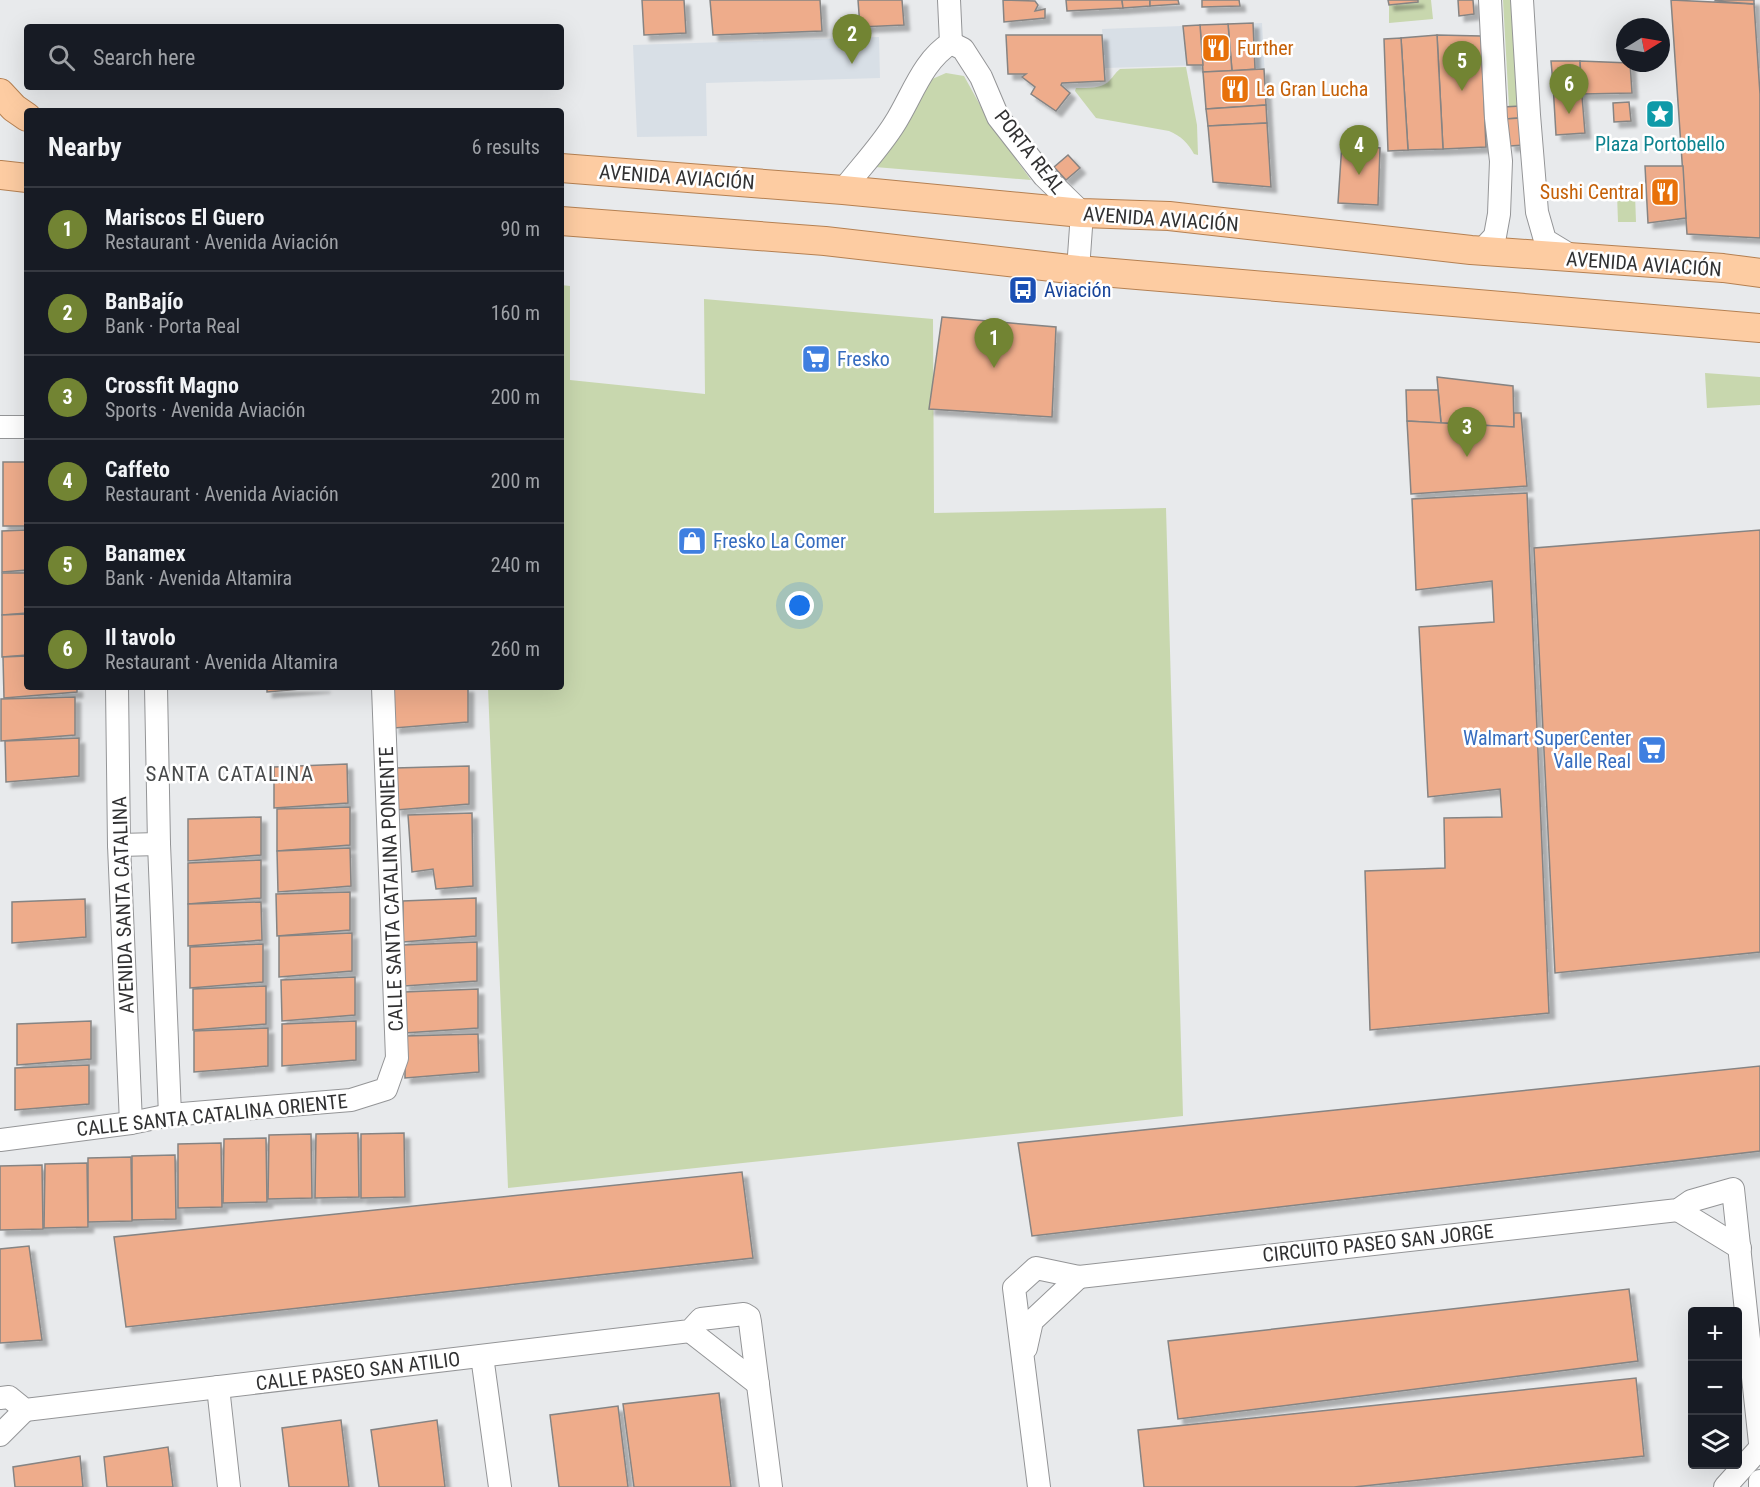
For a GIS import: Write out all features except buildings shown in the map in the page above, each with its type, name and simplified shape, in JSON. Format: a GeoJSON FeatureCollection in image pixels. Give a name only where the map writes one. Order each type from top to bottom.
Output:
{"type":"FeatureCollection","features":[{"type":"Feature","properties":{"kind":"main road"},"geometry":{"type":"LineString","coordinates":[[0,93],[24,115]]}},
{"type":"Feature","properties":{"kind":"main road"},"geometry":{"type":"LineString","coordinates":[[0,124],[24,126]]}},
{"type":"Feature","properties":{"kind":"main road","name":"AVENIDA AVIACIÓN"},"geometry":{"type":"LineString","coordinates":[[564,168],[843,190],[1082,213],[1169,216],[1575,259],[1700,266],[1760,273]]}},
{"type":"Feature","properties":{"kind":"main road"},"geometry":{"type":"LineString","coordinates":[[0,175],[24,178]]}},
{"type":"Feature","properties":{"kind":"main road"},"geometry":{"type":"LineString","coordinates":[[564,220],[825,241],[1078,270],[1760,328]]}},
{"type":"Feature","properties":{"kind":"street"},"geometry":{"type":"LineString","coordinates":[[843,190],[894,124],[921,76],[940,50],[951,43],[949,0]]}},
{"type":"Feature","properties":{"kind":"street"},"geometry":{"type":"LineString","coordinates":[[1482,250],[1495,236],[1499,214],[1501,161],[1496,118],[1490,0]]}},
{"type":"Feature","properties":{"kind":"street"},"geometry":{"type":"LineString","coordinates":[[1522,0],[1537,212],[1545,240],[1575,259]]}},
{"type":"Feature","properties":{"kind":"street","name":"PORTA REAL"},"geometry":{"type":"LineString","coordinates":[[951,43],[963,49],[969,58],[981,77],[998,117],[1044,176],[1082,213]]}},
{"type":"Feature","properties":{"kind":"street"},"geometry":{"type":"LineString","coordinates":[[1501,161],[1532,158]]}},
{"type":"Feature","properties":{"kind":"street"},"geometry":{"type":"LineString","coordinates":[[1078,270],[1082,213]]}},
{"type":"Feature","properties":{"kind":"street"},"geometry":{"type":"LineString","coordinates":[[0,428],[24,427]]}},
{"type":"Feature","properties":{"kind":"street","name":"AVENIDA SANTA CATALINA"},"geometry":{"type":"LineString","coordinates":[[117,690],[119,844],[131,1123]]}},
{"type":"Feature","properties":{"kind":"street","name":"AVENIDA SANTA CATALINA"},"geometry":{"type":"LineString","coordinates":[[156,690],[159,844],[170,1115]]}},
{"type":"Feature","properties":{"kind":"street","name":"CALLE SANTA CATALINA PONIENTE"},"geometry":{"type":"LineString","coordinates":[[383,690],[397,1058],[386,1089]]}},
{"type":"Feature","properties":{"kind":"street"},"geometry":{"type":"LineString","coordinates":[[119,844],[159,844]]}},
{"type":"Feature","properties":{"kind":"street","name":"CALLE SANTA CATALINA ORIENTE"},"geometry":{"type":"LineString","coordinates":[[0,1140],[131,1123],[170,1115],[351,1100],[386,1089]]}},
{"type":"Feature","properties":{"kind":"street","name":"CIRCUITO PASEO SAN JORGE"},"geometry":{"type":"LineString","coordinates":[[1039,1487],[1014,1288],[1036,1268],[1078,1277],[1678,1210],[1691,1201],[1733,1189],[1760,1443]]}},
{"type":"Feature","properties":{"kind":"street"},"geometry":{"type":"LineString","coordinates":[[1678,1210],[1740,1248]]}},
{"type":"Feature","properties":{"kind":"street","name":"CIRCUITO PASEO SAN JORGE"},"geometry":{"type":"LineString","coordinates":[[1023,1362],[1032,1321],[1078,1277]]}},
{"type":"Feature","properties":{"kind":"street","name":"CALLE PASEO SAN ATILIO"},"geometry":{"type":"LineString","coordinates":[[25,1410],[690,1331],[701,1319],[744,1314],[749,1317],[771,1487]]}},
{"type":"Feature","properties":{"kind":"street"},"geometry":{"type":"LineString","coordinates":[[690,1331],[758,1384]]}},
{"type":"Feature","properties":{"kind":"street"},"geometry":{"type":"LineString","coordinates":[[482,1356],[500,1487]]}},
{"type":"Feature","properties":{"kind":"street"},"geometry":{"type":"LineString","coordinates":[[218,1387],[229,1487]]}},
{"type":"Feature","properties":{"kind":"street"},"geometry":{"type":"LineString","coordinates":[[0,1398],[9,1397],[25,1410],[0,1435]]}},
{"type":"Feature","properties":{"kind":"street"},"geometry":{"type":"LineString","coordinates":[[1725,1487],[1760,1448]]}},
{"type":"Feature","properties":{"kind":"street"},"geometry":{"type":"LineString","coordinates":[[1760,1481],[1760,1487]]}},
{"type":"Feature","properties":{"kind":"shaded area"},"geometry":{"type":"Polygon","coordinates":[[[1262,23],[1271,187],[1213,182],[1203,65],[1105,68],[1102,29],[1262,23]]]}},
{"type":"Feature","properties":{"kind":"shaded area"},"geometry":{"type":"Polygon","coordinates":[[[879,37],[880,78],[706,83],[707,136],[637,137],[633,45],[879,37]]]}},
{"type":"Feature","properties":{"kind":"green space"},"geometry":{"type":"Polygon","coordinates":[[[1418,0],[1431,0],[1433,19],[1389,23],[1389,5],[1418,2],[1418,0]]]}},
{"type":"Feature","properties":{"kind":"green space"},"geometry":{"type":"Polygon","coordinates":[[[1503,0],[1511,0],[1512,3],[1517,107],[1509,107],[1503,0]]]}},
{"type":"Feature","properties":{"kind":"green space"},"geometry":{"type":"Polygon","coordinates":[[[1186,67],[1197,125],[1198,155],[1194,154],[1181,138],[1169,131],[1096,118],[1075,91],[1076,88],[1103,85],[1120,69],[1186,67]]]}},
{"type":"Feature","properties":{"kind":"green space"},"geometry":{"type":"Polygon","coordinates":[[[946,73],[964,76],[990,123],[1031,180],[875,167],[930,80],[946,73]]]}},
{"type":"Feature","properties":{"kind":"green space"},"geometry":{"type":"Polygon","coordinates":[[[1617,194],[1635,194],[1636,222],[1618,222],[1617,194]]]}},
{"type":"Feature","properties":{"kind":"green space"},"geometry":{"type":"Polygon","coordinates":[[[564,285],[570,286],[570,380],[705,394],[704,299],[933,319],[934,513],[1166,508],[1183,1116],[508,1188],[488,690],[564,690],[564,285]]]}},
{"type":"Feature","properties":{"kind":"green space"},"geometry":{"type":"Polygon","coordinates":[[[1705,373],[1760,377],[1760,405],[1707,408],[1705,373]]]}},
{"type":"Feature","properties":{"kind":"place","name":"Further"},"geometry":{"type":"Point","coordinates":[1216,48]}},
{"type":"Feature","properties":{"kind":"place","name":"BanBajío"},"geometry":{"type":"Point","coordinates":[852,64]}},
{"type":"Feature","properties":{"kind":"place","name":"La Gran Lucha"},"geometry":{"type":"Point","coordinates":[1235,89]}},
{"type":"Feature","properties":{"kind":"place","name":"Banamex"},"geometry":{"type":"Point","coordinates":[1462,91]}},
{"type":"Feature","properties":{"kind":"place","name":"Il tavolo"},"geometry":{"type":"Point","coordinates":[1569,114]}},
{"type":"Feature","properties":{"kind":"place","name":"Plaza Portobello"},"geometry":{"type":"Point","coordinates":[1660,114]}},
{"type":"Feature","properties":{"kind":"place","name":"Caffeto"},"geometry":{"type":"Point","coordinates":[1359,175]}},
{"type":"Feature","properties":{"kind":"place","name":"Sushi Central"},"geometry":{"type":"Point","coordinates":[1665,192]}},
{"type":"Feature","properties":{"kind":"place","name":"Aviación"},"geometry":{"type":"Point","coordinates":[1023,290]}},
{"type":"Feature","properties":{"kind":"place","name":"Fresko"},"geometry":{"type":"Point","coordinates":[816,359]}},
{"type":"Feature","properties":{"kind":"place","name":"Mariscos El Guero"},"geometry":{"type":"Point","coordinates":[994,368]}},
{"type":"Feature","properties":{"kind":"place","name":"Crossfit Magno"},"geometry":{"type":"Point","coordinates":[1467,457]}},
{"type":"Feature","properties":{"kind":"place","name":"Fresko La Comer"},"geometry":{"type":"Point","coordinates":[692,541]}},
{"type":"Feature","properties":{"kind":"place","name":"Walmart SuperCenter Valle Real"},"geometry":{"type":"Point","coordinates":[1652,750]}},
{"type":"Feature","properties":{"kind":"district","name":"SANTA CATALINA"},"geometry":{"type":"Point","coordinates":[230,774]}}]}
